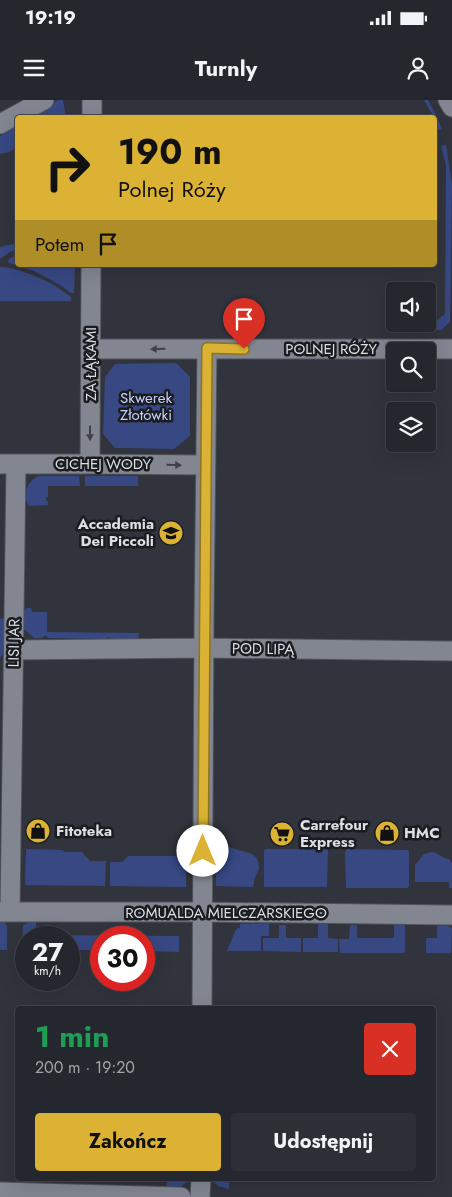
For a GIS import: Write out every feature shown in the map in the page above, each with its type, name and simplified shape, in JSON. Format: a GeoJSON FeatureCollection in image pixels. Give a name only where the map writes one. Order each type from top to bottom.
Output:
{"type":"FeatureCollection","features":[{"type":"Feature","properties":{"kind":"street"},"geometry":{"type":"LineString","coordinates":[[16,115],[44,100]]}},
{"type":"Feature","properties":{"kind":"street"},"geometry":{"type":"LineString","coordinates":[[92,100],[92,115]]}},
{"type":"Feature","properties":{"kind":"street"},"geometry":{"type":"LineString","coordinates":[[448,100],[452,107]]}},
{"type":"Feature","properties":{"kind":"street"},"geometry":{"type":"LineString","coordinates":[[0,124],[15,116]]}},
{"type":"Feature","properties":{"kind":"street","name":"ZA ŁĄKAMI"},"geometry":{"type":"LineString","coordinates":[[90,464],[91,267]]}},
{"type":"Feature","properties":{"kind":"street"},"geometry":{"type":"LineString","coordinates":[[202,1006],[207,348]]}},
{"type":"Feature","properties":{"kind":"street","name":"POLNEJ RÓŻY"},"geometry":{"type":"LineString","coordinates":[[91,349],[452,349]]}},
{"type":"Feature","properties":{"kind":"street","name":"CICHEJ WODY"},"geometry":{"type":"LineString","coordinates":[[8,464],[205,465]]}},
{"type":"Feature","properties":{"kind":"street","name":"LISI JAR"},"geometry":{"type":"LineString","coordinates":[[5,912],[14,650],[8,464]]}},
{"type":"Feature","properties":{"kind":"street","name":"POD LIPĄ"},"geometry":{"type":"LineString","coordinates":[[14,650],[204,648],[452,651]]}},
{"type":"Feature","properties":{"kind":"street","name":"ROMUALDA MIELCZARSKIEGO"},"geometry":{"type":"LineString","coordinates":[[5,912],[452,915]]}},
{"type":"Feature","properties":{"kind":"street"},"geometry":{"type":"LineString","coordinates":[[200,1181],[200,1197]]}},
{"type":"Feature","properties":{"kind":"street"},"geometry":{"type":"LineString","coordinates":[[0,1192],[180,1197]]}},
{"type":"Feature","properties":{"kind":"green space"},"geometry":{"type":"Polygon","coordinates":[[[58,100],[63,100],[66,115],[35,115],[58,100]]]}},
{"type":"Feature","properties":{"kind":"green space"},"geometry":{"type":"Polygon","coordinates":[[[424,100],[428,100],[436,115],[433,115],[424,100]]]}},
{"type":"Feature","properties":{"kind":"green space"},"geometry":{"type":"Polygon","coordinates":[[[437,117],[442,129],[438,130],[437,126],[437,117]]]}},
{"type":"Feature","properties":{"kind":"green space"},"geometry":{"type":"Polygon","coordinates":[[[15,126],[15,148],[0,154],[0,136],[15,126]]]}},
{"type":"Feature","properties":{"kind":"green space"},"geometry":{"type":"Polygon","coordinates":[[[446,145],[452,185],[450,322],[441,330],[436,330],[436,321],[445,314],[446,165],[441,146],[446,145]]]}},
{"type":"Feature","properties":{"kind":"green space"},"geometry":{"type":"Polygon","coordinates":[[[15,243],[15,250],[0,259],[0,247],[15,243]]]}},
{"type":"Feature","properties":{"kind":"green space"},"geometry":{"type":"Polygon","coordinates":[[[15,256],[15,265],[9,263],[9,259],[15,256]]]}},
{"type":"Feature","properties":{"kind":"green space"},"geometry":{"type":"Polygon","coordinates":[[[0,267],[20,271],[49,282],[71,297],[71,301],[0,301],[0,267]]]}},
{"type":"Feature","properties":{"kind":"green space"},"geometry":{"type":"Polygon","coordinates":[[[22,267],[75,267],[74,293],[71,293],[34,271],[22,267]]]}},
{"type":"Feature","properties":{"kind":"green space","name":"Skwerek Złotówki"},"geometry":{"type":"Polygon","coordinates":[[[176,363],[190,377],[190,436],[174,449],[115,448],[103,434],[105,377],[115,364],[176,363]]]}},
{"type":"Feature","properties":{"kind":"green space"},"geometry":{"type":"Polygon","coordinates":[[[39,476],[79,476],[80,486],[48,486],[46,501],[48,501],[48,505],[29,506],[25,493],[31,481],[39,476]]]}},
{"type":"Feature","properties":{"kind":"green space"},"geometry":{"type":"Polygon","coordinates":[[[85,476],[138,476],[138,486],[85,486],[85,476]]]}},
{"type":"Feature","properties":{"kind":"green space"},"geometry":{"type":"Polygon","coordinates":[[[27,608],[31,608],[32,612],[47,612],[47,632],[139,633],[138,639],[111,639],[109,637],[105,639],[48,638],[46,636],[34,638],[23,628],[23,614],[27,608]]]}},
{"type":"Feature","properties":{"kind":"green space"},"geometry":{"type":"Polygon","coordinates":[[[0,618],[4,619],[4,652],[0,658],[0,618]]]}},
{"type":"Feature","properties":{"kind":"green space"},"geometry":{"type":"Polygon","coordinates":[[[215,843],[249,853],[255,857],[259,864],[259,869],[254,879],[253,887],[216,886],[215,843]]]}},
{"type":"Feature","properties":{"kind":"green space"},"geometry":{"type":"Polygon","coordinates":[[[26,849],[82,852],[90,861],[106,861],[105,886],[25,885],[26,849]]]}},
{"type":"Feature","properties":{"kind":"green space"},"geometry":{"type":"Polygon","coordinates":[[[327,849],[327,887],[264,887],[264,850],[327,849]]]}},
{"type":"Feature","properties":{"kind":"green space"},"geometry":{"type":"Polygon","coordinates":[[[347,849],[408,850],[408,888],[346,888],[345,851],[347,849]]]}},
{"type":"Feature","properties":{"kind":"green space"},"geometry":{"type":"Polygon","coordinates":[[[432,852],[449,859],[452,863],[452,888],[449,888],[449,882],[415,882],[415,865],[424,854],[432,852]]]}},
{"type":"Feature","properties":{"kind":"green space"},"geometry":{"type":"Polygon","coordinates":[[[128,856],[183,856],[186,858],[186,887],[110,886],[110,862],[122,862],[128,856]]]}},
{"type":"Feature","properties":{"kind":"green space"},"geometry":{"type":"Polygon","coordinates":[[[0,922],[4,922],[7,926],[7,950],[0,950],[0,922]]]}},
{"type":"Feature","properties":{"kind":"green space"},"geometry":{"type":"Polygon","coordinates":[[[36,922],[36,926],[23,926],[27,923],[36,922]]]}},
{"type":"Feature","properties":{"kind":"green space"},"geometry":{"type":"Polygon","coordinates":[[[269,923],[269,936],[261,936],[261,951],[227,951],[235,931],[240,928],[240,924],[269,923]]]}},
{"type":"Feature","properties":{"kind":"green space"},"geometry":{"type":"Polygon","coordinates":[[[318,924],[328,924],[328,938],[338,939],[338,952],[303,952],[303,938],[318,938],[318,924]]]}},
{"type":"Feature","properties":{"kind":"green space"},"geometry":{"type":"Polygon","coordinates":[[[394,924],[405,924],[405,951],[403,953],[340,953],[339,939],[349,939],[350,925],[357,925],[357,938],[394,938],[394,924]]]}},
{"type":"Feature","properties":{"kind":"green space"},"geometry":{"type":"Polygon","coordinates":[[[279,925],[286,925],[286,938],[301,938],[301,952],[263,951],[263,938],[279,938],[279,925]]]}},
{"type":"Feature","properties":{"kind":"green space"},"geometry":{"type":"Polygon","coordinates":[[[446,925],[452,928],[451,953],[426,953],[426,938],[437,938],[437,926],[446,925]]]}},
{"type":"Feature","properties":{"kind":"green space"},"geometry":{"type":"Polygon","coordinates":[[[80,935],[90,935],[90,950],[80,950],[80,935]]]}},
{"type":"Feature","properties":{"kind":"green space"},"geometry":{"type":"Polygon","coordinates":[[[155,936],[179,936],[179,952],[155,951],[155,936]]]}},
{"type":"Feature","properties":{"kind":"green space"},"geometry":{"type":"Polygon","coordinates":[[[169,1181],[187,1181],[173,1189],[166,1189],[169,1181]]]}},
{"type":"Feature","properties":{"kind":"green space"},"geometry":{"type":"Polygon","coordinates":[[[213,1181],[226,1181],[229,1183],[229,1189],[218,1186],[213,1181]]]}},
{"type":"Feature","properties":{"kind":"place","name":"Accademia Dei Piccoli"},"geometry":{"type":"Point","coordinates":[171,533]}},
{"type":"Feature","properties":{"kind":"place","name":"Fitoteka"},"geometry":{"type":"Point","coordinates":[38,831]}},
{"type":"Feature","properties":{"kind":"place","name":"HMC"},"geometry":{"type":"Point","coordinates":[387,833]}},
{"type":"Feature","properties":{"kind":"place","name":"Carrefour Express"},"geometry":{"type":"Point","coordinates":[282,834]}},
{"type":"Feature","properties":{"kind":"route"},"geometry":{"type":"LineString","coordinates":[[203,851],[207,348],[244,349]]}}]}
